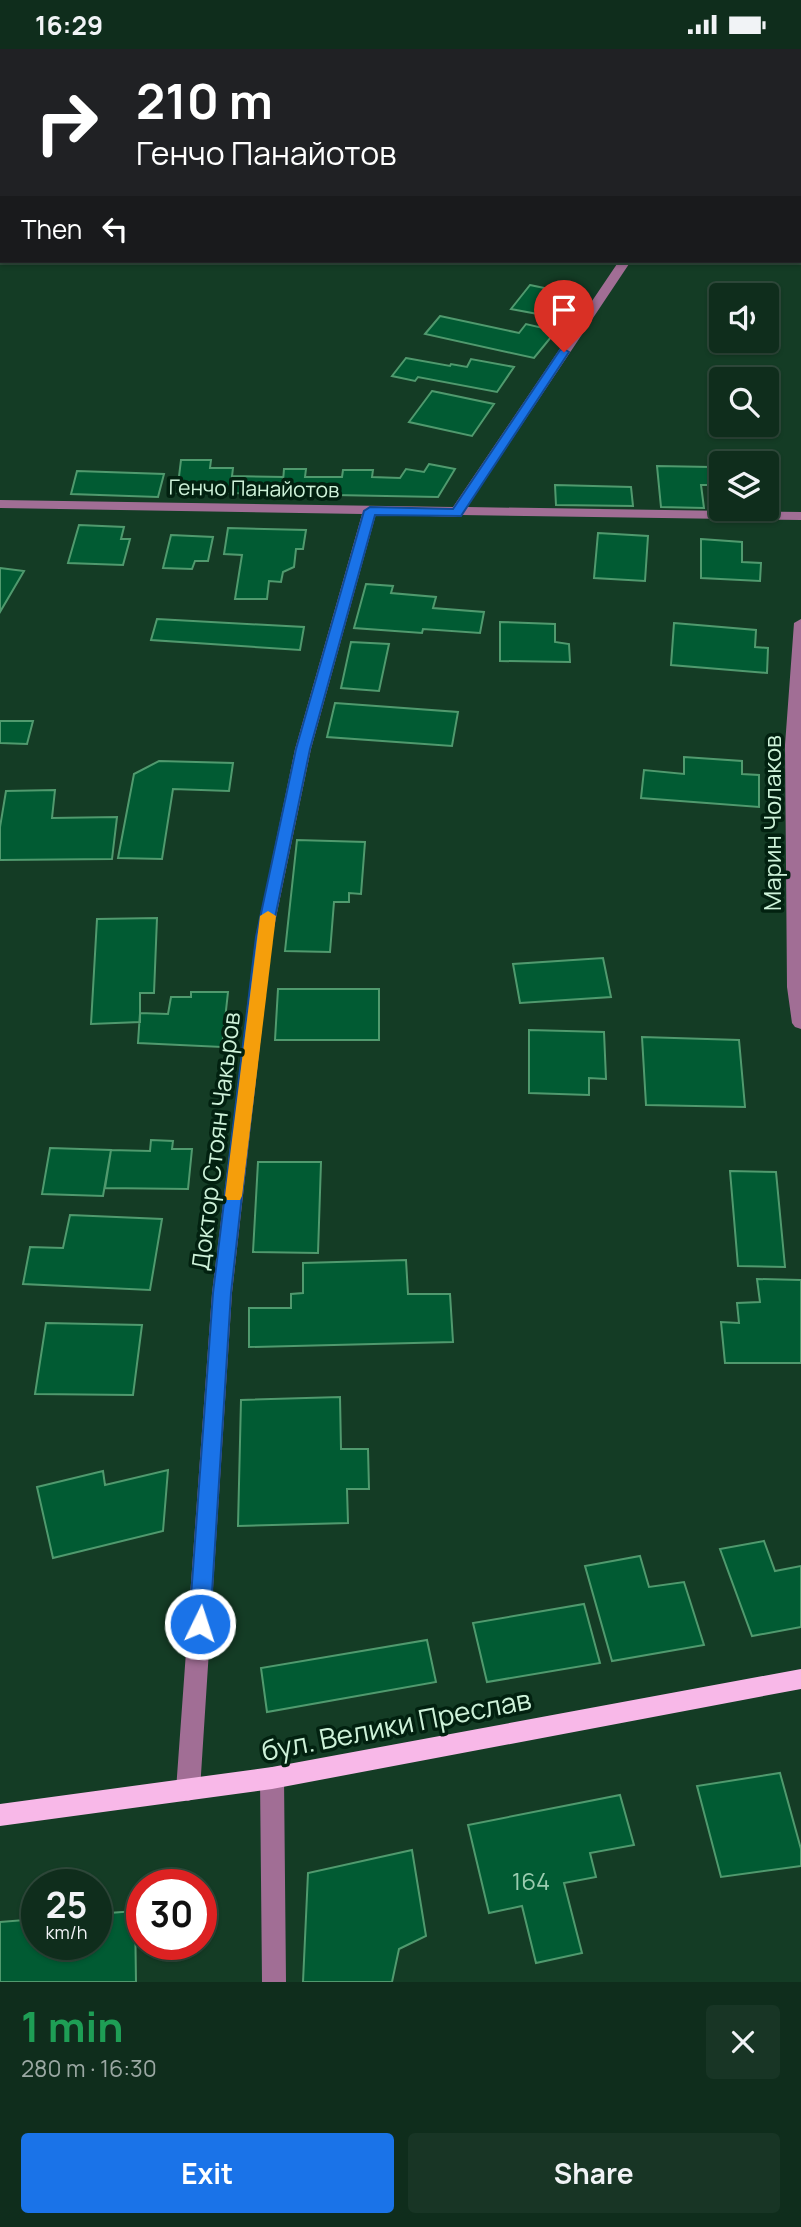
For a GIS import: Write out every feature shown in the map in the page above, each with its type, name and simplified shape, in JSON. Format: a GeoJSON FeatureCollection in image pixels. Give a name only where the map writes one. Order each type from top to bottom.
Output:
{"type":"FeatureCollection","features":[{"type":"Feature","properties":{"kind":"main road","name":"бул. Велики Преслав"},"geometry":{"type":"LineString","coordinates":[[0,1815],[272,1778],[801,1679]]}},
{"type":"Feature","properties":{"kind":"street"},"geometry":{"type":"LineString","coordinates":[[456,513],[624,263]]}},
{"type":"Feature","properties":{"kind":"street","name":"Генчо Панайотов"},"geometry":{"type":"LineString","coordinates":[[0,504],[456,513],[801,516]]}},
{"type":"Feature","properties":{"kind":"street","name":"Доктор Стоян Чакъров"},"geometry":{"type":"LineString","coordinates":[[188,1790],[222,1293],[264,937],[303,749],[370,511]]}},
{"type":"Feature","properties":{"kind":"street","name":"Марин Чолаков"},"geometry":{"type":"LineString","coordinates":[[801,623],[793,745],[796,987],[801,1023]]}},
{"type":"Feature","properties":{"kind":"street"},"geometry":{"type":"LineString","coordinates":[[272,1778],[274,1982]]}},
{"type":"Feature","properties":{"kind":"building"},"geometry":{"type":"Polygon","coordinates":[[[530,285],[582,296],[564,319],[511,309],[530,285]]]}},
{"type":"Feature","properties":{"kind":"building"},"geometry":{"type":"Polygon","coordinates":[[[440,316],[519,333],[526,324],[556,331],[534,358],[425,334],[440,316]]]}},
{"type":"Feature","properties":{"kind":"building"},"geometry":{"type":"Polygon","coordinates":[[[406,358],[467,367],[471,359],[514,367],[497,392],[418,377],[415,381],[392,376],[406,358]]]}},
{"type":"Feature","properties":{"kind":"building"},"geometry":{"type":"Polygon","coordinates":[[[432,391],[494,404],[472,436],[409,422],[432,391]]]}},
{"type":"Feature","properties":{"kind":"building"},"geometry":{"type":"Polygon","coordinates":[[[181,460],[211,460],[210,468],[233,468],[230,493],[177,493],[181,460]]]}},
{"type":"Feature","properties":{"kind":"building"},"geometry":{"type":"Polygon","coordinates":[[[429,464],[455,469],[438,497],[282,494],[284,469],[306,469],[305,477],[342,477],[343,470],[373,470],[372,477],[400,478],[406,469],[424,472],[429,464]]]}},
{"type":"Feature","properties":{"kind":"building"},"geometry":{"type":"Polygon","coordinates":[[[657,466],[709,467],[709,485],[701,485],[704,508],[661,507],[657,466]]]}},
{"type":"Feature","properties":{"kind":"building"},"geometry":{"type":"Polygon","coordinates":[[[77,471],[164,474],[158,497],[71,494],[77,471]]]}},
{"type":"Feature","properties":{"kind":"building"},"geometry":{"type":"Polygon","coordinates":[[[232,476],[283,477],[282,494],[230,493],[232,476]]]}},
{"type":"Feature","properties":{"kind":"building"},"geometry":{"type":"Polygon","coordinates":[[[555,485],[631,487],[633,506],[556,505],[555,485]]]}},
{"type":"Feature","properties":{"kind":"building"},"geometry":{"type":"Polygon","coordinates":[[[79,525],[124,527],[121,539],[130,539],[123,565],[68,563],[79,525]]]}},
{"type":"Feature","properties":{"kind":"building"},"geometry":{"type":"Polygon","coordinates":[[[228,528],[306,530],[303,549],[296,549],[294,567],[283,572],[281,582],[269,581],[267,599],[235,599],[242,555],[224,554],[228,528]]]}},
{"type":"Feature","properties":{"kind":"building"},"geometry":{"type":"Polygon","coordinates":[[[598,533],[648,536],[645,581],[594,578],[598,533]]]}},
{"type":"Feature","properties":{"kind":"building"},"geometry":{"type":"Polygon","coordinates":[[[171,535],[213,537],[208,561],[195,561],[192,569],[163,568],[171,535]]]}},
{"type":"Feature","properties":{"kind":"building"},"geometry":{"type":"Polygon","coordinates":[[[701,539],[742,542],[742,562],[761,563],[760,581],[701,578],[701,539]]]}},
{"type":"Feature","properties":{"kind":"building"},"geometry":{"type":"Polygon","coordinates":[[[0,568],[24,571],[0,612],[0,568]]]}},
{"type":"Feature","properties":{"kind":"building"},"geometry":{"type":"Polygon","coordinates":[[[366,584],[393,586],[391,593],[436,597],[433,608],[484,612],[480,633],[423,629],[422,633],[354,628],[366,584]]]}},
{"type":"Feature","properties":{"kind":"building"},"geometry":{"type":"Polygon","coordinates":[[[157,619],[304,627],[300,650],[151,640],[157,619]]]}},
{"type":"Feature","properties":{"kind":"building"},"geometry":{"type":"Polygon","coordinates":[[[500,622],[555,624],[555,642],[569,644],[570,662],[500,661],[500,622]]]}},
{"type":"Feature","properties":{"kind":"building"},"geometry":{"type":"Polygon","coordinates":[[[674,623],[756,630],[755,647],[768,648],[767,673],[671,665],[674,623]]]}},
{"type":"Feature","properties":{"kind":"building"},"geometry":{"type":"Polygon","coordinates":[[[351,642],[389,644],[379,691],[341,688],[351,642]]]}},
{"type":"Feature","properties":{"kind":"building"},"geometry":{"type":"Polygon","coordinates":[[[335,703],[458,712],[452,746],[327,737],[335,703]]]}},
{"type":"Feature","properties":{"kind":"building"},"geometry":{"type":"Polygon","coordinates":[[[0,721],[33,721],[27,744],[0,743],[0,721]]]}},
{"type":"Feature","properties":{"kind":"building"},"geometry":{"type":"Polygon","coordinates":[[[684,757],[742,761],[742,774],[759,775],[759,807],[641,798],[644,770],[684,774],[684,757]]]}},
{"type":"Feature","properties":{"kind":"building"},"geometry":{"type":"Polygon","coordinates":[[[159,761],[233,763],[229,791],[173,789],[162,859],[118,858],[134,774],[159,761]]]}},
{"type":"Feature","properties":{"kind":"building"},"geometry":{"type":"Polygon","coordinates":[[[55,790],[52,818],[117,817],[112,859],[0,860],[0,827],[6,791],[55,790]]]}},
{"type":"Feature","properties":{"kind":"building"},"geometry":{"type":"Polygon","coordinates":[[[297,840],[365,842],[361,894],[349,893],[349,902],[334,902],[330,952],[285,951],[297,840]]]}},
{"type":"Feature","properties":{"kind":"building"},"geometry":{"type":"Polygon","coordinates":[[[157,918],[154,993],[140,993],[140,1022],[91,1024],[97,919],[157,918]]]}},
{"type":"Feature","properties":{"kind":"building"},"geometry":{"type":"Polygon","coordinates":[[[603,958],[611,997],[520,1003],[513,964],[603,958]]]}},
{"type":"Feature","properties":{"kind":"building"},"geometry":{"type":"Polygon","coordinates":[[[278,989],[379,989],[379,1040],[275,1040],[278,989]]]}},
{"type":"Feature","properties":{"kind":"building"},"geometry":{"type":"Polygon","coordinates":[[[191,992],[228,992],[222,1047],[138,1043],[140,1013],[168,1014],[171,997],[191,997],[191,992]]]}},
{"type":"Feature","properties":{"kind":"building"},"geometry":{"type":"Polygon","coordinates":[[[529,1030],[604,1032],[606,1079],[589,1078],[589,1095],[529,1093],[529,1030]]]}},
{"type":"Feature","properties":{"kind":"building"},"geometry":{"type":"Polygon","coordinates":[[[642,1037],[739,1040],[745,1107],[646,1105],[642,1037]]]}},
{"type":"Feature","properties":{"kind":"building"},"geometry":{"type":"Polygon","coordinates":[[[151,1140],[173,1141],[172,1149],[192,1149],[188,1189],[105,1188],[111,1150],[150,1151],[151,1140]]]}},
{"type":"Feature","properties":{"kind":"building"},"geometry":{"type":"Polygon","coordinates":[[[50,1148],[111,1150],[103,1196],[42,1194],[50,1148]]]}},
{"type":"Feature","properties":{"kind":"building"},"geometry":{"type":"Polygon","coordinates":[[[258,1162],[321,1162],[318,1253],[253,1252],[258,1162]]]}},
{"type":"Feature","properties":{"kind":"building"},"geometry":{"type":"Polygon","coordinates":[[[730,1171],[776,1172],[785,1267],[738,1266],[730,1171]]]}},
{"type":"Feature","properties":{"kind":"building"},"geometry":{"type":"Polygon","coordinates":[[[70,1215],[162,1219],[150,1290],[23,1284],[30,1247],[63,1248],[70,1215]]]}},
{"type":"Feature","properties":{"kind":"building"},"geometry":{"type":"Polygon","coordinates":[[[406,1260],[408,1294],[450,1294],[453,1342],[249,1347],[249,1308],[291,1308],[291,1294],[303,1293],[303,1263],[406,1260]]]}},
{"type":"Feature","properties":{"kind":"building"},"geometry":{"type":"Polygon","coordinates":[[[757,1279],[801,1280],[801,1363],[725,1363],[721,1322],[739,1323],[737,1303],[760,1302],[757,1279]]]}},
{"type":"Feature","properties":{"kind":"building"},"geometry":{"type":"Polygon","coordinates":[[[46,1323],[142,1325],[133,1395],[35,1394],[46,1323]]]}},
{"type":"Feature","properties":{"kind":"building"},"geometry":{"type":"Polygon","coordinates":[[[340,1397],[341,1449],[368,1449],[369,1489],[347,1489],[348,1523],[238,1526],[241,1400],[340,1397]]]}},
{"type":"Feature","properties":{"kind":"building"},"geometry":{"type":"Polygon","coordinates":[[[168,1470],[163,1531],[53,1558],[37,1487],[103,1471],[105,1485],[168,1470]]]}},
{"type":"Feature","properties":{"kind":"building"},"geometry":{"type":"Polygon","coordinates":[[[764,1541],[775,1571],[801,1566],[801,1627],[752,1636],[720,1549],[764,1541]]]}},
{"type":"Feature","properties":{"kind":"building"},"geometry":{"type":"Polygon","coordinates":[[[640,1556],[649,1587],[684,1582],[704,1645],[612,1661],[585,1566],[640,1556]]]}},
{"type":"Feature","properties":{"kind":"building"},"geometry":{"type":"Polygon","coordinates":[[[584,1604],[600,1663],[487,1682],[473,1623],[584,1604]]]}},
{"type":"Feature","properties":{"kind":"building"},"geometry":{"type":"Polygon","coordinates":[[[427,1640],[436,1682],[267,1712],[261,1668],[427,1640]]]}},
{"type":"Feature","properties":{"kind":"building"},"geometry":{"type":"Polygon","coordinates":[[[780,1773],[801,1849],[801,1866],[721,1877],[697,1786],[780,1773]]]}},
{"type":"Feature","properties":{"kind":"building"},"geometry":{"type":"Polygon","coordinates":[[[620,1795],[634,1845],[590,1853],[596,1877],[564,1883],[582,1953],[536,1963],[522,1906],[489,1913],[468,1825],[620,1795]]]}},
{"type":"Feature","properties":{"kind":"building"},"geometry":{"type":"Polygon","coordinates":[[[412,1850],[426,1936],[399,1949],[392,1982],[303,1982],[308,1873],[412,1850]]]}},
{"type":"Feature","properties":{"kind":"building"},"geometry":{"type":"Polygon","coordinates":[[[126,1912],[126,1960],[136,1960],[136,1982],[0,1982],[0,1922],[21,1920],[21,1960],[112,1960],[112,1913],[126,1912]]]}},
{"type":"Feature","properties":{"kind":"slow traffic"},"geometry":{"type":"LineString","coordinates":[[233,1196],[268,916]]}},
{"type":"Feature","properties":{"kind":"route"},"geometry":{"type":"LineString","coordinates":[[200,1624],[222,1293],[264,937],[303,749],[370,511],[456,513],[564,352]]}}]}
